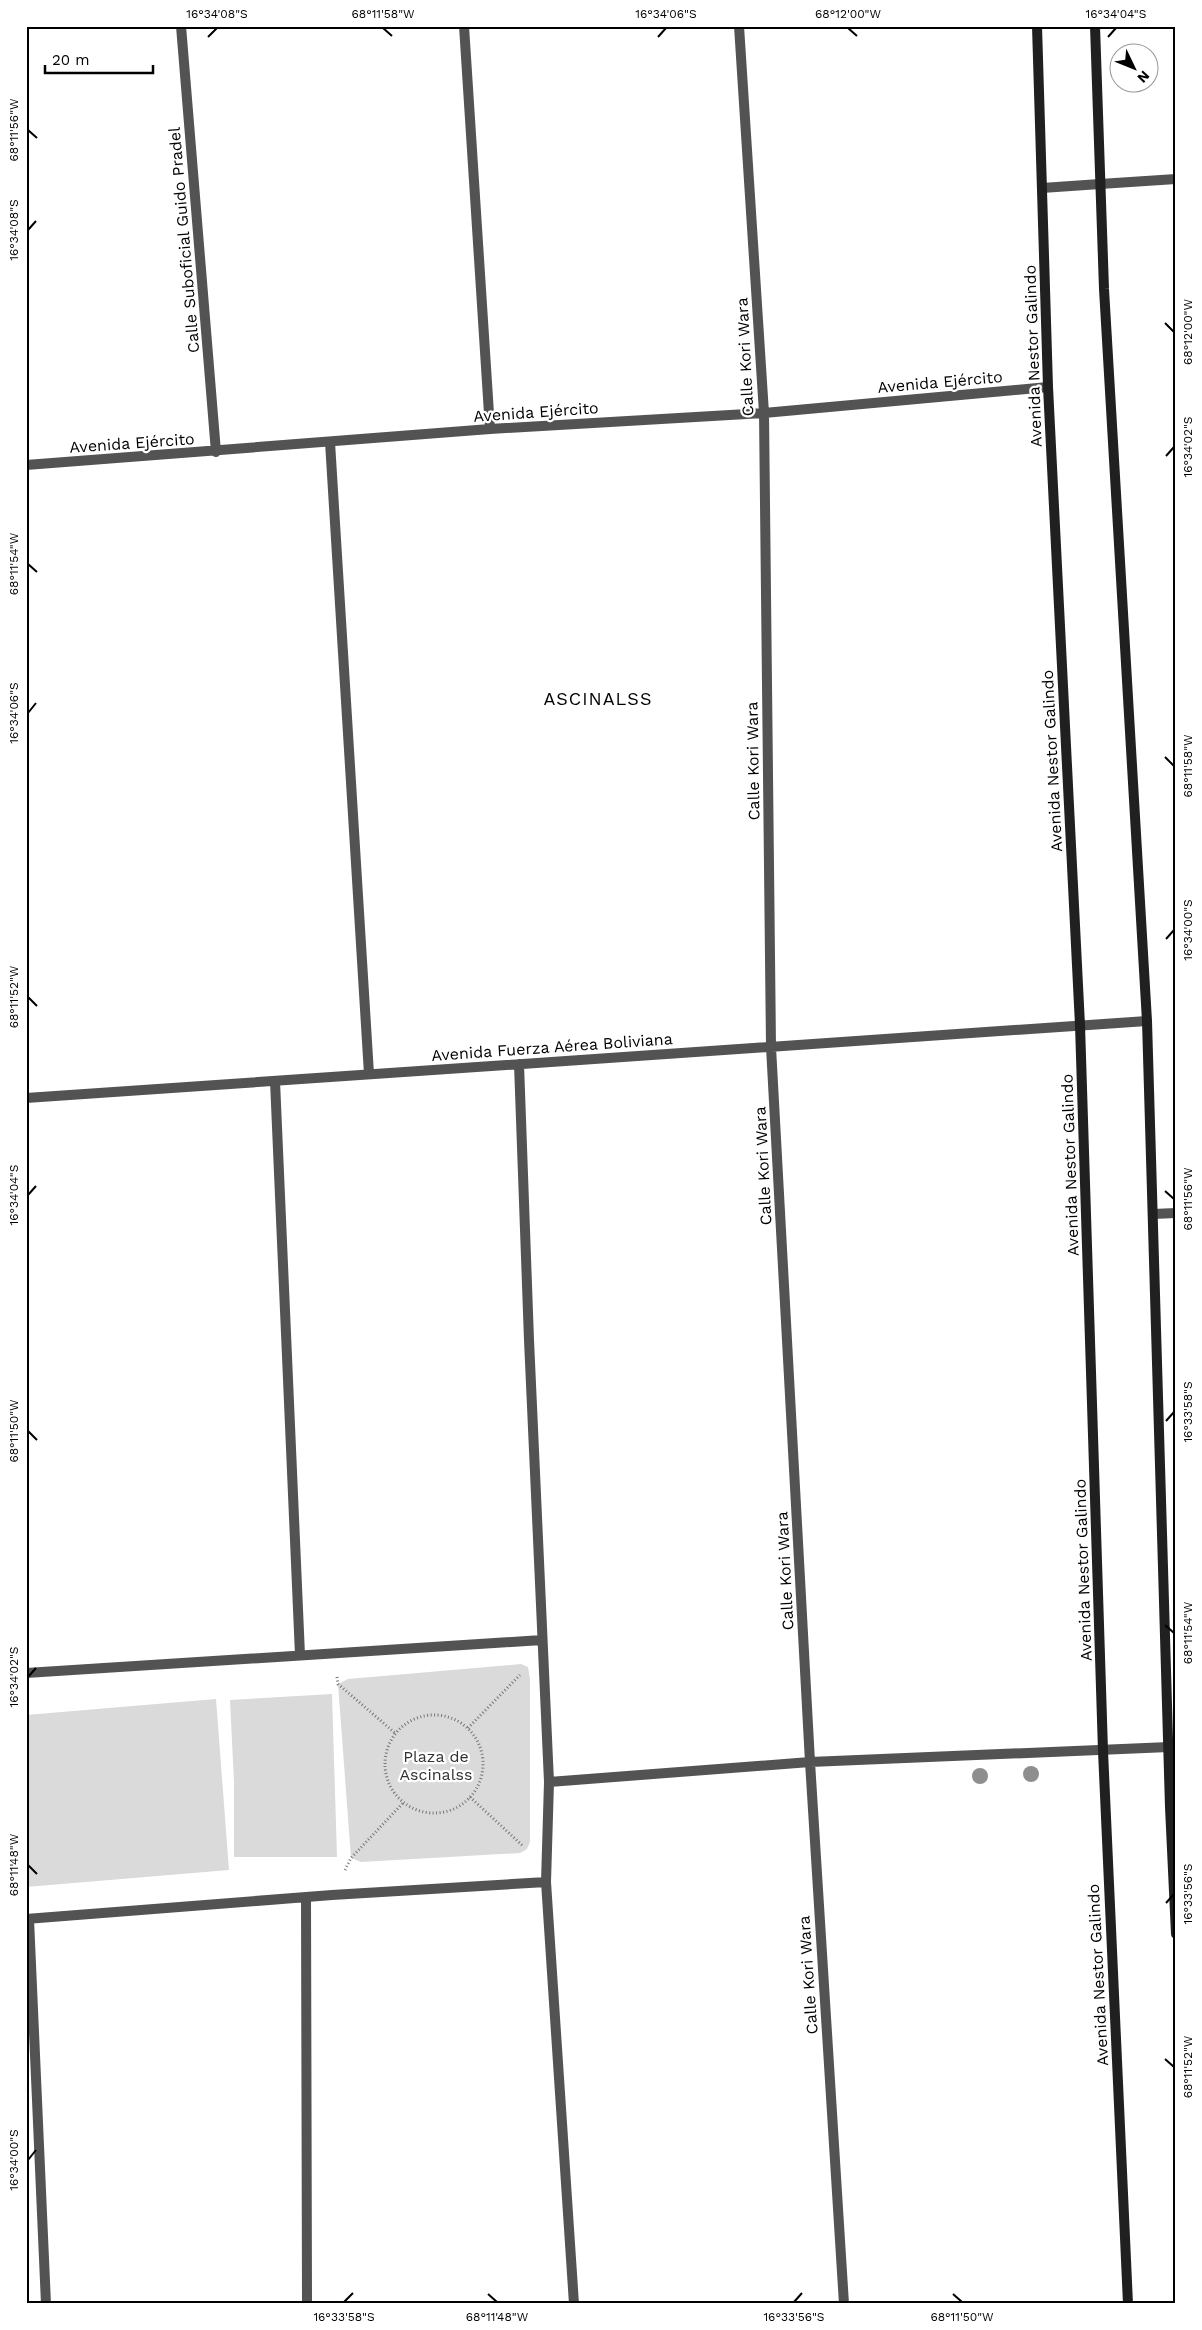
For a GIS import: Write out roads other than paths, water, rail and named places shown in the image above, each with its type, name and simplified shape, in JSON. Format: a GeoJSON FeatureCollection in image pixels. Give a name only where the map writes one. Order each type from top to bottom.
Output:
{"type":"FeatureCollection","features":[{"type":"Feature","properties":{"kind":"main road","name":"Avenida Nestor Galindo"},"geometry":{"type":"LineString","coordinates":[[1037,26],[1048,388],[1080,1025],[1103,1751],[1128,2304]]}},
{"type":"Feature","properties":{"kind":"main road"},"geometry":{"type":"LineString","coordinates":[[1095,26],[1100,184],[1147,1020],[1176,1934]]}},
{"type":"Feature","properties":{"kind":"street","name":"Calle Suboficial Guido Pradel"},"geometry":{"type":"LineString","coordinates":[[180,26],[216,452]]}},
{"type":"Feature","properties":{"kind":"street"},"geometry":{"type":"LineString","coordinates":[[464,26],[490,429]]}},
{"type":"Feature","properties":{"kind":"street","name":"Calle Kori Wara"},"geometry":{"type":"LineString","coordinates":[[739,26],[764,413],[771,1047],[810,1762],[844,2304]]}},
{"type":"Feature","properties":{"kind":"street"},"geometry":{"type":"LineString","coordinates":[[1042,188],[1176,179]]}},
{"type":"Feature","properties":{"kind":"street","name":"Avenida Ejército"},"geometry":{"type":"LineString","coordinates":[[26,465],[216,452],[490,429],[764,413],[1048,388]]}},
{"type":"Feature","properties":{"kind":"street"},"geometry":{"type":"LineString","coordinates":[[330,442],[369,1074]]}},
{"type":"Feature","properties":{"kind":"street","name":"Avenida Fuerza Aérea Boliviana"},"geometry":{"type":"LineString","coordinates":[[26,1098],[1147,1020]]}},
{"type":"Feature","properties":{"kind":"street"},"geometry":{"type":"LineString","coordinates":[[519,1064],[549,1782],[546,1882],[574,2304]]}},
{"type":"Feature","properties":{"kind":"street"},"geometry":{"type":"LineString","coordinates":[[275,1081],[300,1655]]}},
{"type":"Feature","properties":{"kind":"street"},"geometry":{"type":"LineString","coordinates":[[1153,1214],[1176,1213]]}},
{"type":"Feature","properties":{"kind":"street"},"geometry":{"type":"LineString","coordinates":[[26,1673],[542,1640]]}},
{"type":"Feature","properties":{"kind":"street"},"geometry":{"type":"LineString","coordinates":[[549,1782],[810,1762],[1169,1747]]}},
{"type":"Feature","properties":{"kind":"street"},"geometry":{"type":"LineString","coordinates":[[46,2304],[28,1919],[546,1882]]}},
{"type":"Feature","properties":{"kind":"street"},"geometry":{"type":"LineString","coordinates":[[306,1898],[306,2304]]}},
{"type":"Feature","properties":{"kind":"district","name":"ASCINALSS"},"geometry":{"type":"Point","coordinates":[598,698]}},
{"type":"Feature","properties":{"kind":"park label","name":"Plaza de Ascinalss"},"geometry":{"type":"Point","coordinates":[436,1765]}}]}
